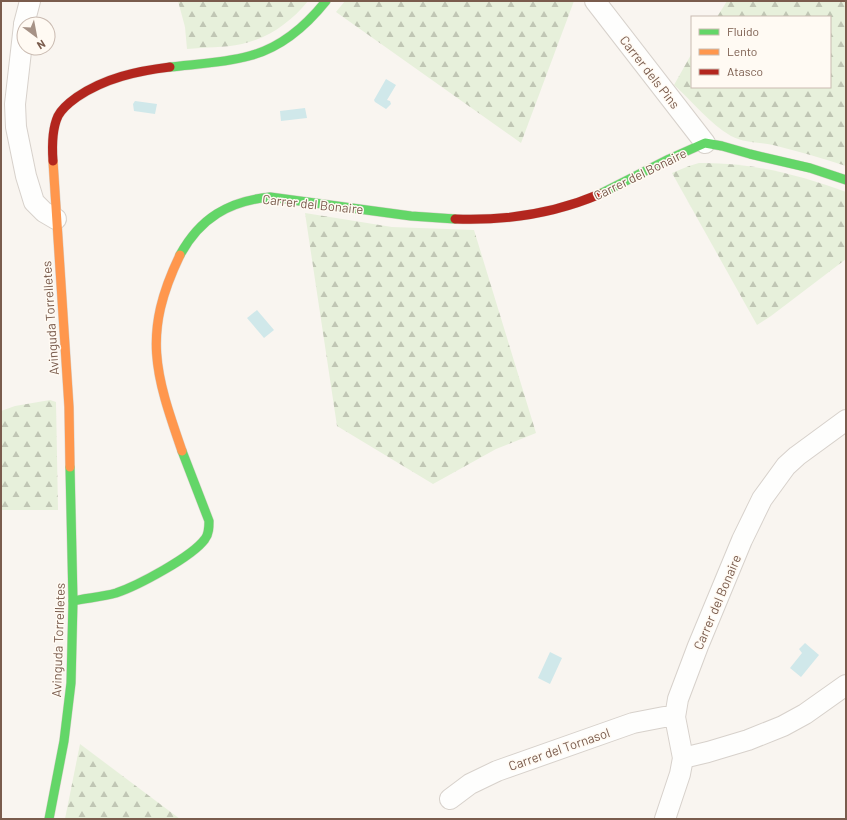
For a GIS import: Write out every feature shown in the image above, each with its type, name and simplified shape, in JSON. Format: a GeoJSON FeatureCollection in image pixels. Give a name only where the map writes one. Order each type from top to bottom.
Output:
{"type":"FeatureCollection","features":[{"type":"Feature","properties":{"kind":"street"},"geometry":{"type":"LineString","coordinates":[[26,16],[30,1]]}},
{"type":"Feature","properties":{"kind":"street","name":"Avinguda Torrelletes"},"geometry":{"type":"LineString","coordinates":[[49,819],[64,741],[70,690],[73,601],[69,406],[52,152],[53,134],[58,117],[64,107],[73,99],[94,86],[118,77],[150,70],[240,58],[257,53],[273,46],[300,28],[316,14],[326,1]]}},
{"type":"Feature","properties":{"kind":"street","name":"Carrer dels Pins"},"geometry":{"type":"LineString","coordinates":[[595,1],[705,143]]}},
{"type":"Feature","properties":{"kind":"street"},"geometry":{"type":"LineString","coordinates":[[20,56],[15,104],[16,127],[26,176],[34,202],[44,212],[56,219]]}},
{"type":"Feature","properties":{"kind":"street"},"geometry":{"type":"LineString","coordinates":[[705,143],[717,144],[749,154],[806,166],[846,180]]}},
{"type":"Feature","properties":{"kind":"street","name":"Carrer del Bonaire"},"geometry":{"type":"LineString","coordinates":[[73,601],[115,593],[127,589],[179,560],[199,546],[206,538],[209,530],[209,521],[185,460],[163,391],[158,368],[156,332],[166,290],[180,255],[199,227],[220,211],[239,202],[250,199],[270,197],[428,218],[459,220],[519,217],[554,210],[588,199],[705,143]]}},
{"type":"Feature","properties":{"kind":"street","name":"Carrer del Bonaire"},"geometry":{"type":"LineString","coordinates":[[665,819],[680,774],[683,758],[675,717],[678,699],[698,646],[742,540],[762,499],[777,477],[797,456],[846,420]]}},
{"type":"Feature","properties":{"kind":"street"},"geometry":{"type":"LineString","coordinates":[[683,758],[748,740],[784,726],[805,714],[846,685]]}},
{"type":"Feature","properties":{"kind":"street","name":"Carrer del Tornasol"},"geometry":{"type":"LineString","coordinates":[[450,799],[470,784],[496,771],[633,723],[664,717],[675,717]]}},
{"type":"Feature","properties":{"kind":"green space"},"geometry":{"type":"Polygon","coordinates":[[[178,1],[308,1],[287,22],[261,38],[242,44],[187,49],[185,27],[178,1]]]}},
{"type":"Feature","properties":{"kind":"green space"},"geometry":{"type":"Polygon","coordinates":[[[345,1],[574,1],[521,143],[336,12],[345,1]]]}},
{"type":"Feature","properties":{"kind":"green space"},"geometry":{"type":"Polygon","coordinates":[[[727,1],[846,1],[846,166],[782,147],[746,141],[731,136],[708,119],[674,85],[691,55],[691,88],[831,88],[831,16],[718,16],[727,1]]]}},
{"type":"Feature","properties":{"kind":"green space"},"geometry":{"type":"Polygon","coordinates":[[[699,163],[718,163],[756,167],[810,180],[846,192],[846,259],[757,325],[672,173],[699,163]]]}},
{"type":"Feature","properties":{"kind":"green space"},"geometry":{"type":"Polygon","coordinates":[[[305,213],[392,227],[474,230],[536,433],[496,449],[433,484],[337,426],[305,213]]]}},
{"type":"Feature","properties":{"kind":"green space"},"geometry":{"type":"Polygon","coordinates":[[[50,400],[56,402],[58,510],[1,510],[1,411],[15,406],[50,400]]]}},
{"type":"Feature","properties":{"kind":"green space"},"geometry":{"type":"Polygon","coordinates":[[[80,744],[180,819],[65,819],[80,744]]]}},
{"type":"Feature","properties":{"kind":"water"},"geometry":{"type":"Polygon","coordinates":[[[386,79],[396,85],[387,100],[390,101],[391,104],[386,109],[374,100],[386,79]]]}},
{"type":"Feature","properties":{"kind":"water"},"geometry":{"type":"Polygon","coordinates":[[[135,101],[157,104],[155,114],[134,111],[133,104],[135,101]]]}},
{"type":"Feature","properties":{"kind":"water"},"geometry":{"type":"Polygon","coordinates":[[[305,108],[307,118],[281,121],[280,111],[305,108]]]}},
{"type":"Feature","properties":{"kind":"water"},"geometry":{"type":"Polygon","coordinates":[[[257,310],[274,330],[264,338],[247,318],[257,310]]]}},
{"type":"Feature","properties":{"kind":"water"},"geometry":{"type":"Polygon","coordinates":[[[805,643],[819,655],[801,677],[790,668],[802,653],[799,649],[805,643]]]}},
{"type":"Feature","properties":{"kind":"water"},"geometry":{"type":"Polygon","coordinates":[[[550,652],[562,658],[550,684],[538,678],[550,652]]]}},
{"type":"Feature","properties":{"kind":"traffic: fast"},"geometry":{"type":"LineString","coordinates":[[170,67],[230,60],[249,56],[272,48],[292,35],[310,19],[326,1]]}},
{"type":"Feature","properties":{"kind":"traffic: fast"},"geometry":{"type":"LineString","coordinates":[[600,194],[669,159],[705,143],[810,168],[846,180]]}},
{"type":"Feature","properties":{"kind":"traffic: fast"},"geometry":{"type":"LineString","coordinates":[[180,255],[188,242],[206,221],[229,207],[255,199],[270,197],[411,216],[455,219]]}},
{"type":"Feature","properties":{"kind":"traffic: fast"},"geometry":{"type":"LineString","coordinates":[[73,601],[105,596],[137,584],[177,562],[189,554],[205,539],[208,533],[209,521],[182,451]]}},
{"type":"Feature","properties":{"kind":"traffic: fast"},"geometry":{"type":"LineString","coordinates":[[49,819],[64,741],[71,683],[73,601],[70,467]]}},
{"type":"Feature","properties":{"kind":"traffic: slow"},"geometry":{"type":"LineString","coordinates":[[53,161],[69,407],[70,467]]}},
{"type":"Feature","properties":{"kind":"traffic: slow"},"geometry":{"type":"LineString","coordinates":[[180,255],[168,283],[160,308],[157,331],[157,353],[159,376],[182,451]]}},
{"type":"Feature","properties":{"kind":"traffic: jam"},"geometry":{"type":"LineString","coordinates":[[53,161],[53,138],[56,121],[60,113],[69,103],[88,90],[110,80],[133,73],[170,67]]}},
{"type":"Feature","properties":{"kind":"traffic: jam"},"geometry":{"type":"LineString","coordinates":[[455,219],[492,219],[529,215],[565,207],[600,194]]}}]}
